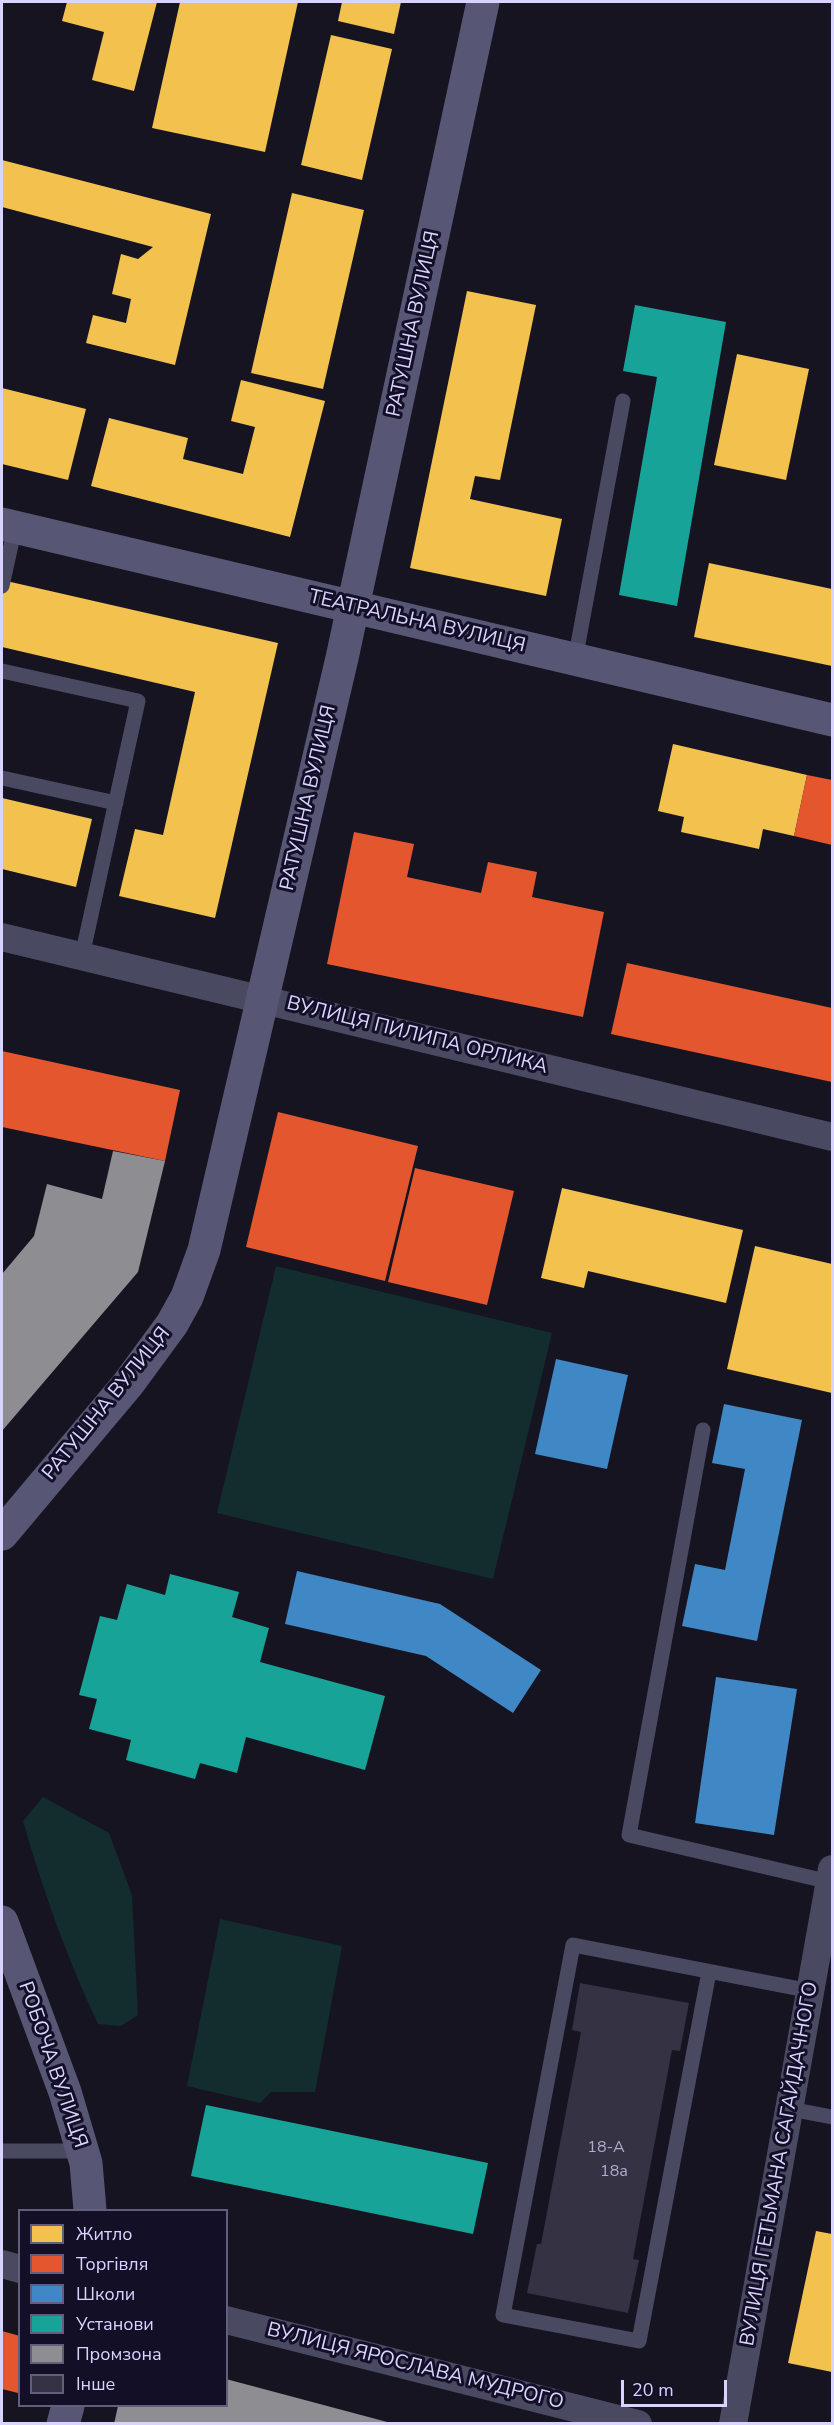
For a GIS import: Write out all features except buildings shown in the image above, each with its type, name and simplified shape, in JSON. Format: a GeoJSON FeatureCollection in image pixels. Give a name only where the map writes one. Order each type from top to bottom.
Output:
{"type":"FeatureCollection","features":[{"type":"Feature","properties":{"kind":"street","name":"РАТУШНА ВУЛИЦЯ"},"geometry":{"type":"LineString","coordinates":[[2,1531],[128,1384],[172,1324],[187,1297],[204,1250],[353,607],[483,2]]}},
{"type":"Feature","properties":{"kind":"street","name":"ТЕАТРАЛЬНА ВУЛИЦЯ"},"geometry":{"type":"LineString","coordinates":[[8,525],[832,720]]}},
{"type":"Feature","properties":{"kind":"street","name":"ВУЛИЦЯ ПИЛИПА ОРЛИКА"},"geometry":{"type":"LineString","coordinates":[[2,937],[832,1137]]}},
{"type":"Feature","properties":{"kind":"street","name":"ВУЛИЦЯ ГЕТЬМАНА САГАЙДАЧНОГО"},"geometry":{"type":"LineString","coordinates":[[734,2424],[831,1876]]}},
{"type":"Feature","properties":{"kind":"street","name":"РОБОЧА ВУЛИЦЯ"},"geometry":{"type":"LineString","coordinates":[[2,1922],[65,2092],[82,2151],[90,2209]]}},
{"type":"Feature","properties":{"kind":"street"},"geometry":{"type":"LineString","coordinates":[[2,2264],[18,2268]]}},
{"type":"Feature","properties":{"kind":"street","name":"ВУЛИЦЯ ЯРОСЛАВА МУДРОГО"},"geometry":{"type":"LineString","coordinates":[[228,2321],[638,2424]]}},
{"type":"Feature","properties":{"kind":"street"},"geometry":{"type":"LineString","coordinates":[[63,2424],[68,2407]]}},
{"type":"Feature","properties":{"kind":"lane"},"geometry":{"type":"LineString","coordinates":[[575,660],[623,401]]}},
{"type":"Feature","properties":{"kind":"lane"},"geometry":{"type":"LineString","coordinates":[[2,586],[8,525]]}},
{"type":"Feature","properties":{"kind":"lane"},"geometry":{"type":"LineString","coordinates":[[2,671],[138,701],[82,956]]}},
{"type":"Feature","properties":{"kind":"lane"},"geometry":{"type":"LineString","coordinates":[[2,778],[116,803]]}},
{"type":"Feature","properties":{"kind":"lane"},"geometry":{"type":"LineString","coordinates":[[703,1430],[629,1835],[831,1876]]}},
{"type":"Feature","properties":{"kind":"lane"},"geometry":{"type":"LineString","coordinates":[[709,1972],[639,2341],[503,2315],[573,1945],[811,1990]]}},
{"type":"Feature","properties":{"kind":"lane"},"geometry":{"type":"LineString","coordinates":[[790,2109],[832,2117]]}},
{"type":"Feature","properties":{"kind":"lane"},"geometry":{"type":"LineString","coordinates":[[2,2151],[82,2151]]}},
{"type":"Feature","properties":{"kind":"green space"},"geometry":{"type":"Polygon","coordinates":[[[276,1266],[552,1333],[493,1579],[217,1513],[276,1266]]]}},
{"type":"Feature","properties":{"kind":"green space"},"geometry":{"type":"Polygon","coordinates":[[[43,1797],[109,1833],[132,1895],[138,2015],[121,2026],[98,2024],[47,1899],[23,1821],[43,1797]]]}},
{"type":"Feature","properties":{"kind":"green space"},"geometry":{"type":"Polygon","coordinates":[[[220,1919],[342,1946],[315,2092],[271,2092],[260,2103],[187,2086],[220,1919]]]}}]}
